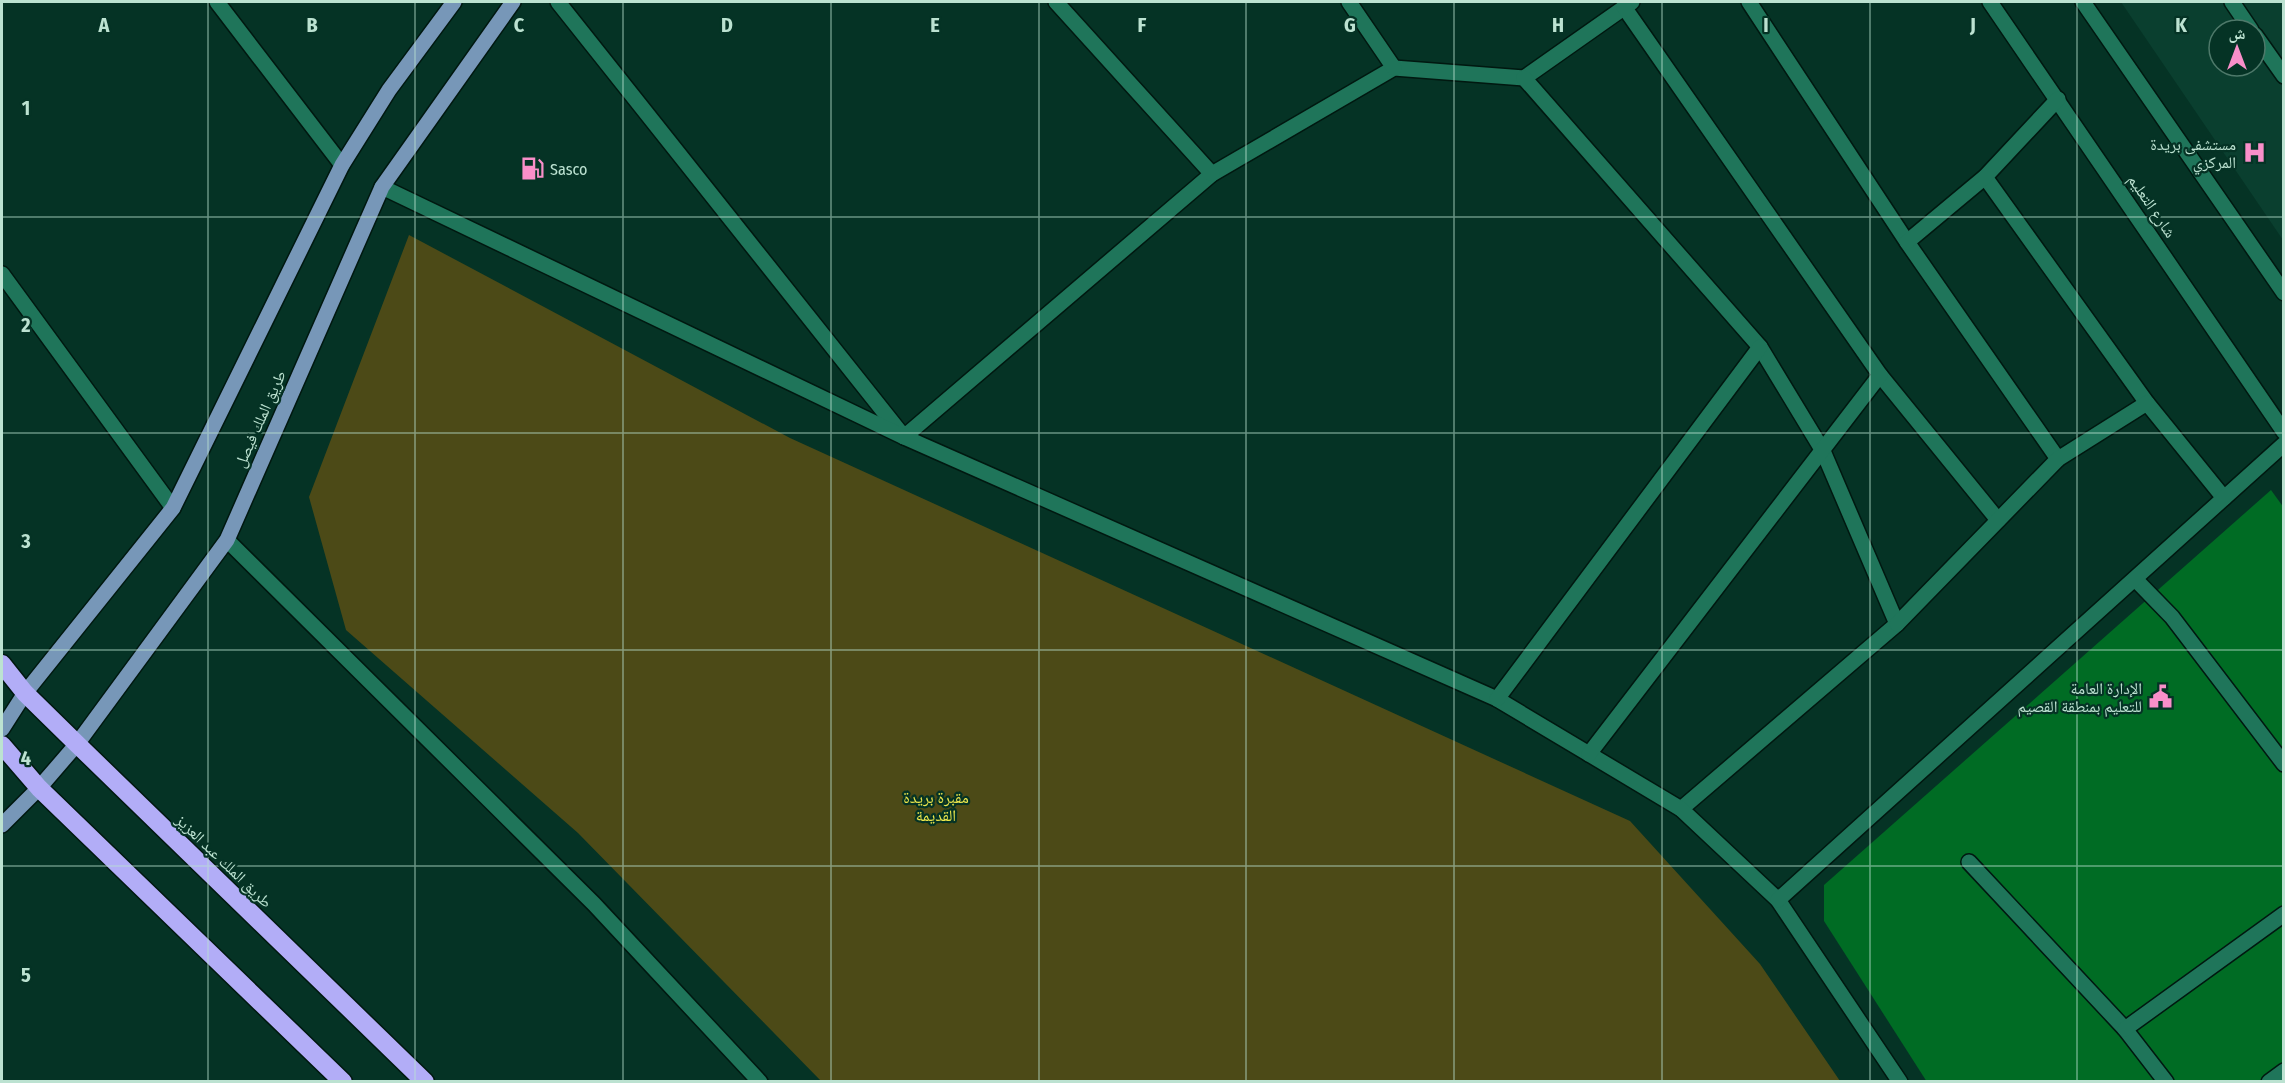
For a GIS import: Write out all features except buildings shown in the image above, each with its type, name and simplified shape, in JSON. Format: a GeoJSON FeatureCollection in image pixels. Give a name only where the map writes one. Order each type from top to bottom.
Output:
{"type":"FeatureCollection","features":[{"type":"Feature","properties":{"kind":"highway","name":"طريق الملك عبد العزيز"},"geometry":{"type":"LineString","coordinates":[[2,664],[26,693],[76,744],[425,1082]]}},
{"type":"Feature","properties":{"kind":"highway"},"geometry":{"type":"LineString","coordinates":[[2,745],[39,788],[343,1082]]}},
{"type":"Feature","properties":{"kind":"main road"},"geometry":{"type":"LineString","coordinates":[[2,729],[26,693],[173,508],[342,165],[389,90],[454,2]]}},
{"type":"Feature","properties":{"kind":"main road","name":"طريق الملك فيصل"},"geometry":{"type":"LineString","coordinates":[[2,825],[39,788],[76,744],[227,540],[382,187],[513,2]]}},
{"type":"Feature","properties":{"kind":"street"},"geometry":{"type":"LineString","coordinates":[[217,2],[342,165]]}},
{"type":"Feature","properties":{"kind":"street"},"geometry":{"type":"LineString","coordinates":[[558,2],[904,437]]}},
{"type":"Feature","properties":{"kind":"street"},"geometry":{"type":"LineString","coordinates":[[1056,2],[1212,174]]}},
{"type":"Feature","properties":{"kind":"street"},"geometry":{"type":"LineString","coordinates":[[1349,2],[1394,68]]}},
{"type":"Feature","properties":{"kind":"street"},"geometry":{"type":"LineString","coordinates":[[1749,2],[1907,242],[2058,459]]}},
{"type":"Feature","properties":{"kind":"street","name":"شارع التعليم"},"geometry":{"type":"LineString","coordinates":[[1990,2],[2283,432]]}},
{"type":"Feature","properties":{"kind":"street"},"geometry":{"type":"LineString","coordinates":[[2084,2],[2283,293]]}},
{"type":"Feature","properties":{"kind":"street"},"geometry":{"type":"LineString","coordinates":[[2233,2],[2243,18]]}},
{"type":"Feature","properties":{"kind":"street"},"geometry":{"type":"LineString","coordinates":[[904,437],[1212,174],[1394,68],[1524,78],[1628,4],[1880,375],[1998,520]]}},
{"type":"Feature","properties":{"kind":"street"},"geometry":{"type":"LineString","coordinates":[[2267,51],[2282,71]]}},
{"type":"Feature","properties":{"kind":"street"},"geometry":{"type":"LineString","coordinates":[[1524,78],[1760,347],[1823,451],[1897,624]]}},
{"type":"Feature","properties":{"kind":"street"},"geometry":{"type":"LineString","coordinates":[[1907,242],[1985,177],[2058,99]]}},
{"type":"Feature","properties":{"kind":"street"},"geometry":{"type":"LineString","coordinates":[[1985,177],[2147,403],[2224,498]]}},
{"type":"Feature","properties":{"kind":"street"},"geometry":{"type":"LineString","coordinates":[[382,187],[904,437],[1497,699],[1682,809],[1778,900],[1900,1082]]}},
{"type":"Feature","properties":{"kind":"street"},"geometry":{"type":"LineString","coordinates":[[2,274],[173,508]]}},
{"type":"Feature","properties":{"kind":"street"},"geometry":{"type":"LineString","coordinates":[[1497,699],[1760,347]]}},
{"type":"Feature","properties":{"kind":"street"},"geometry":{"type":"LineString","coordinates":[[1589,754],[1880,375]]}},
{"type":"Feature","properties":{"kind":"street"},"geometry":{"type":"LineString","coordinates":[[1682,809],[1897,624],[2058,459],[2147,403]]}},
{"type":"Feature","properties":{"kind":"street"},"geometry":{"type":"LineString","coordinates":[[1778,900],[2283,444]]}},
{"type":"Feature","properties":{"kind":"street"},"geometry":{"type":"LineString","coordinates":[[227,540],[594,904],[760,1082]]}},
{"type":"Feature","properties":{"kind":"street"},"geometry":{"type":"LineString","coordinates":[[2135,579],[2172,617],[2283,764]]}},
{"type":"Feature","properties":{"kind":"street"},"geometry":{"type":"LineString","coordinates":[[1969,862],[2125,1029],[2166,1082]]}},
{"type":"Feature","properties":{"kind":"street"},"geometry":{"type":"LineString","coordinates":[[2125,1029],[2283,914]]}},
{"type":"Feature","properties":{"kind":"street"},"geometry":{"type":"LineString","coordinates":[[2269,1082],[2283,1071]]}},
{"type":"Feature","properties":{"kind":"shaded area","name":"مستشفى بريدة المركزي"},"geometry":{"type":"Polygon","coordinates":[[[2121,2],[2283,2],[2283,240],[2121,2]]]}},
{"type":"Feature","properties":{"kind":"green space","name":"مقبرة بريدة القديمة"},"geometry":{"type":"Polygon","coordinates":[[[409,235],[790,438],[1630,821],[1760,964],[1840,1081],[821,1081],[578,833],[346,630],[309,497],[409,235]]]}},
{"type":"Feature","properties":{"kind":"place","name":"مستشفى بريدة المركزي"},"geometry":{"type":"Point","coordinates":[2254,153]}},
{"type":"Feature","properties":{"kind":"place","name":"Sasco"},"geometry":{"type":"Point","coordinates":[532,169]}},
{"type":"Feature","properties":{"kind":"place","name":"الإدارة العامة للتعليم بمنطقة القصيم"},"geometry":{"type":"Point","coordinates":[2160,697]}}]}
